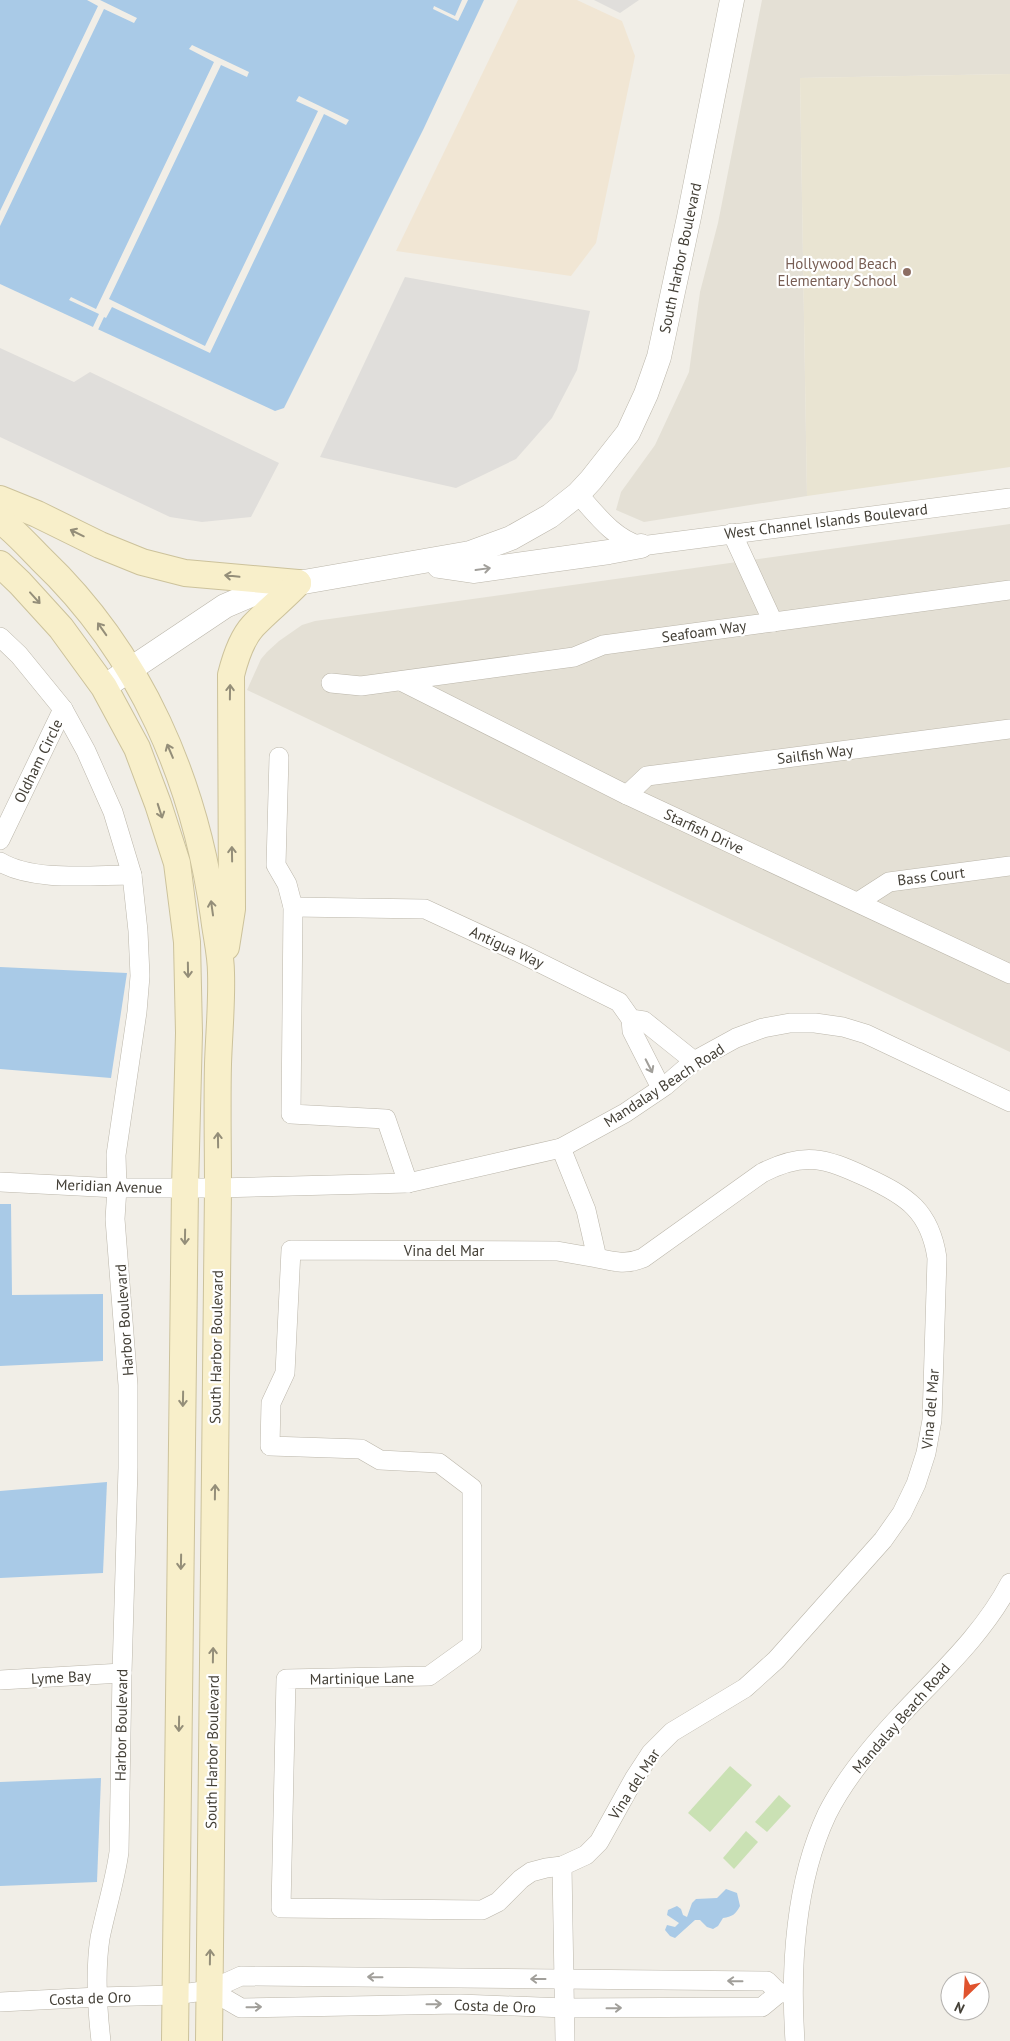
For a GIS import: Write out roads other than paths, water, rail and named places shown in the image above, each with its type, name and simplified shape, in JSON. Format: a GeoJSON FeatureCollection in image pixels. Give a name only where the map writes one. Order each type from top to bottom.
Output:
{"type":"FeatureCollection","features":[{"type":"Feature","properties":{"kind":"main road"},"geometry":{"type":"LineString","coordinates":[[0,499],[142,562],[185,573],[298,583]]}},
{"type":"Feature","properties":{"kind":"main road"},"geometry":{"type":"LineString","coordinates":[[0,520],[55,572],[90,612],[130,669]]}},
{"type":"Feature","properties":{"kind":"main road"},"geometry":{"type":"LineString","coordinates":[[0,564],[20,582],[62,628],[104,687],[137,748],[177,863],[188,942],[189,1033],[185,1188],[175,2041]]}},
{"type":"Feature","properties":{"kind":"main road"},"geometry":{"type":"LineString","coordinates":[[221,972],[232,910],[231,675],[236,656],[252,627],[298,583]]}},
{"type":"Feature","properties":{"kind":"main road","name":"South Harbor Boulevard"},"geometry":{"type":"LineString","coordinates":[[130,669],[152,708],[174,760],[190,805],[209,888],[221,972],[217,1100],[218,1188],[209,2041]]}},
{"type":"Feature","properties":{"kind":"street","name":"South Harbor Boulevard"},"geometry":{"type":"LineString","coordinates":[[578,494],[607,462],[628,432],[646,394],[660,357],[732,0]]}},
{"type":"Feature","properties":{"kind":"street"},"geometry":{"type":"LineString","coordinates":[[578,494],[616,534],[629,542],[642,546]]}},
{"type":"Feature","properties":{"kind":"street","name":"West Channel Islands Boulevard"},"geometry":{"type":"LineString","coordinates":[[104,687],[225,606],[254,594],[298,583],[417,564],[470,553],[511,538],[550,516],[578,494]]}},
{"type":"Feature","properties":{"kind":"street","name":"West Channel Islands Boulevard"},"geometry":{"type":"LineString","coordinates":[[417,564],[473,571],[732,533],[1010,498]]}},
{"type":"Feature","properties":{"kind":"street"},"geometry":{"type":"LineString","coordinates":[[732,533],[773,622]]}},
{"type":"Feature","properties":{"kind":"street","name":"Seafoam Way"},"geometry":{"type":"LineString","coordinates":[[331,683],[362,686],[401,681],[574,657],[603,645],[1010,590]]}},
{"type":"Feature","properties":{"kind":"street","name":"Harbor Boulevard"},"geometry":{"type":"LineString","coordinates":[[0,637],[19,655],[63,709],[86,751],[113,812],[132,875],[138,931],[140,976],[138,1012],[116,1155],[116,1220],[128,1385],[128,1468],[119,1852],[116,1877],[100,1939],[98,1996],[101,2041]]}},
{"type":"Feature","properties":{"kind":"street","name":"Starfish Drive"},"geometry":{"type":"LineString","coordinates":[[401,681],[627,795],[1010,974]]}},
{"type":"Feature","properties":{"kind":"street","name":"Oldham Circle"},"geometry":{"type":"LineString","coordinates":[[0,840],[63,709]]}},
{"type":"Feature","properties":{"kind":"street","name":"Sailfish Way"},"geometry":{"type":"LineString","coordinates":[[627,795],[647,776],[1010,729]]}},
{"type":"Feature","properties":{"kind":"street"},"geometry":{"type":"LineString","coordinates":[[279,757],[276,865],[287,884],[293,907],[291,1114],[386,1119],[408,1183]]}},
{"type":"Feature","properties":{"kind":"street"},"geometry":{"type":"LineString","coordinates":[[0,862],[12,869],[34,874],[132,875]]}},
{"type":"Feature","properties":{"kind":"street","name":"Bass Court"},"geometry":{"type":"LineString","coordinates":[[858,902],[889,882],[1010,866]]}},
{"type":"Feature","properties":{"kind":"street","name":"Antigua Way"},"geometry":{"type":"LineString","coordinates":[[293,907],[425,909],[619,1002],[632,1019],[644,1021],[694,1061]]}},
{"type":"Feature","properties":{"kind":"street"},"geometry":{"type":"LineString","coordinates":[[632,1019],[632,1031],[661,1088]]}},
{"type":"Feature","properties":{"kind":"street","name":"Mandalay Beach Road"},"geometry":{"type":"LineString","coordinates":[[218,1188],[408,1183],[560,1148],[625,1113],[661,1088],[694,1061],[736,1038],[763,1028],[790,1023],[815,1023],[843,1027],[866,1034],[1010,1102]]}},
{"type":"Feature","properties":{"kind":"street"},"geometry":{"type":"LineString","coordinates":[[638,1043],[655,1031]]}},
{"type":"Feature","properties":{"kind":"street"},"geometry":{"type":"LineString","coordinates":[[560,1148],[586,1210],[597,1258]]}},
{"type":"Feature","properties":{"kind":"street","name":"Vina del Mar"},"geometry":{"type":"LineString","coordinates":[[291,1250],[557,1251],[620,1264],[632,1262],[643,1258],[762,1173],[778,1164],[798,1159],[818,1159],[834,1162],[892,1189],[916,1207],[928,1223],[935,1242],[937,1258],[932,1420],[926,1454],[916,1484],[902,1513],[883,1540],[776,1660],[745,1688],[672,1732],[658,1746],[634,1779],[599,1842],[586,1855],[562,1866]]}},
{"type":"Feature","properties":{"kind":"street","name":"Meridian Avenue"},"geometry":{"type":"LineString","coordinates":[[0,1182],[117,1188],[218,1188]]}},
{"type":"Feature","properties":{"kind":"street","name":"Martinique Lane"},"geometry":{"type":"LineString","coordinates":[[291,1250],[285,1373],[271,1403],[270,1446],[361,1449],[380,1460],[440,1463],[472,1488],[472,1645],[429,1676],[286,1679],[281,1908],[482,1910],[498,1902],[521,1879],[531,1872],[562,1866]]}},
{"type":"Feature","properties":{"kind":"street","name":"Mandalay Beach Road"},"geometry":{"type":"LineString","coordinates":[[795,2041],[786,1993],[793,1968],[804,1883],[813,1848],[828,1814],[846,1782],[863,1758],[887,1729],[982,1628],[1010,1583]]}},
{"type":"Feature","properties":{"kind":"street","name":"Lyme Bay"},"geometry":{"type":"LineString","coordinates":[[0,1680],[122,1674]]}},
{"type":"Feature","properties":{"kind":"street"},"geometry":{"type":"LineString","coordinates":[[562,1866],[565,2041]]}},
{"type":"Feature","properties":{"kind":"street","name":"Costa de Oro"},"geometry":{"type":"LineString","coordinates":[[0,2002],[98,1996],[175,1995],[210,1990],[241,1976],[767,1981],[786,1993],[762,2007],[565,2008],[460,2004],[241,2008],[210,1990]]}},
{"type":"Feature","properties":{"kind":"water"},"geometry":{"type":"Polygon","coordinates":[[[0,0],[484,0],[423,130],[284,408],[275,411],[0,284],[0,0]]]}},
{"type":"Feature","properties":{"kind":"water"},"geometry":{"type":"Polygon","coordinates":[[[0,967],[127,973],[111,1078],[0,1069],[0,967]]]}},
{"type":"Feature","properties":{"kind":"water"},"geometry":{"type":"Polygon","coordinates":[[[0,1204],[11,1204],[12,1295],[103,1294],[103,1361],[0,1366],[0,1204]]]}},
{"type":"Feature","properties":{"kind":"water"},"geometry":{"type":"Polygon","coordinates":[[[107,1482],[103,1573],[0,1578],[0,1491],[107,1482]]]}},
{"type":"Feature","properties":{"kind":"water"},"geometry":{"type":"Polygon","coordinates":[[[101,1778],[97,1882],[0,1886],[0,1782],[101,1778]]]}},
{"type":"Feature","properties":{"kind":"water"},"geometry":{"type":"Polygon","coordinates":[[[726,1889],[737,1893],[740,1906],[733,1915],[723,1918],[718,1926],[713,1929],[707,1927],[700,1920],[695,1920],[675,1938],[670,1936],[665,1930],[667,1925],[675,1927],[679,1923],[667,1915],[668,1910],[677,1906],[681,1909],[683,1915],[687,1917],[692,1903],[696,1899],[717,1898],[726,1889]]]}},
{"type":"Feature","properties":{"kind":"place","name":"Hollywood Beach Elementary School"},"geometry":{"type":"Point","coordinates":[907,272]}}]}
